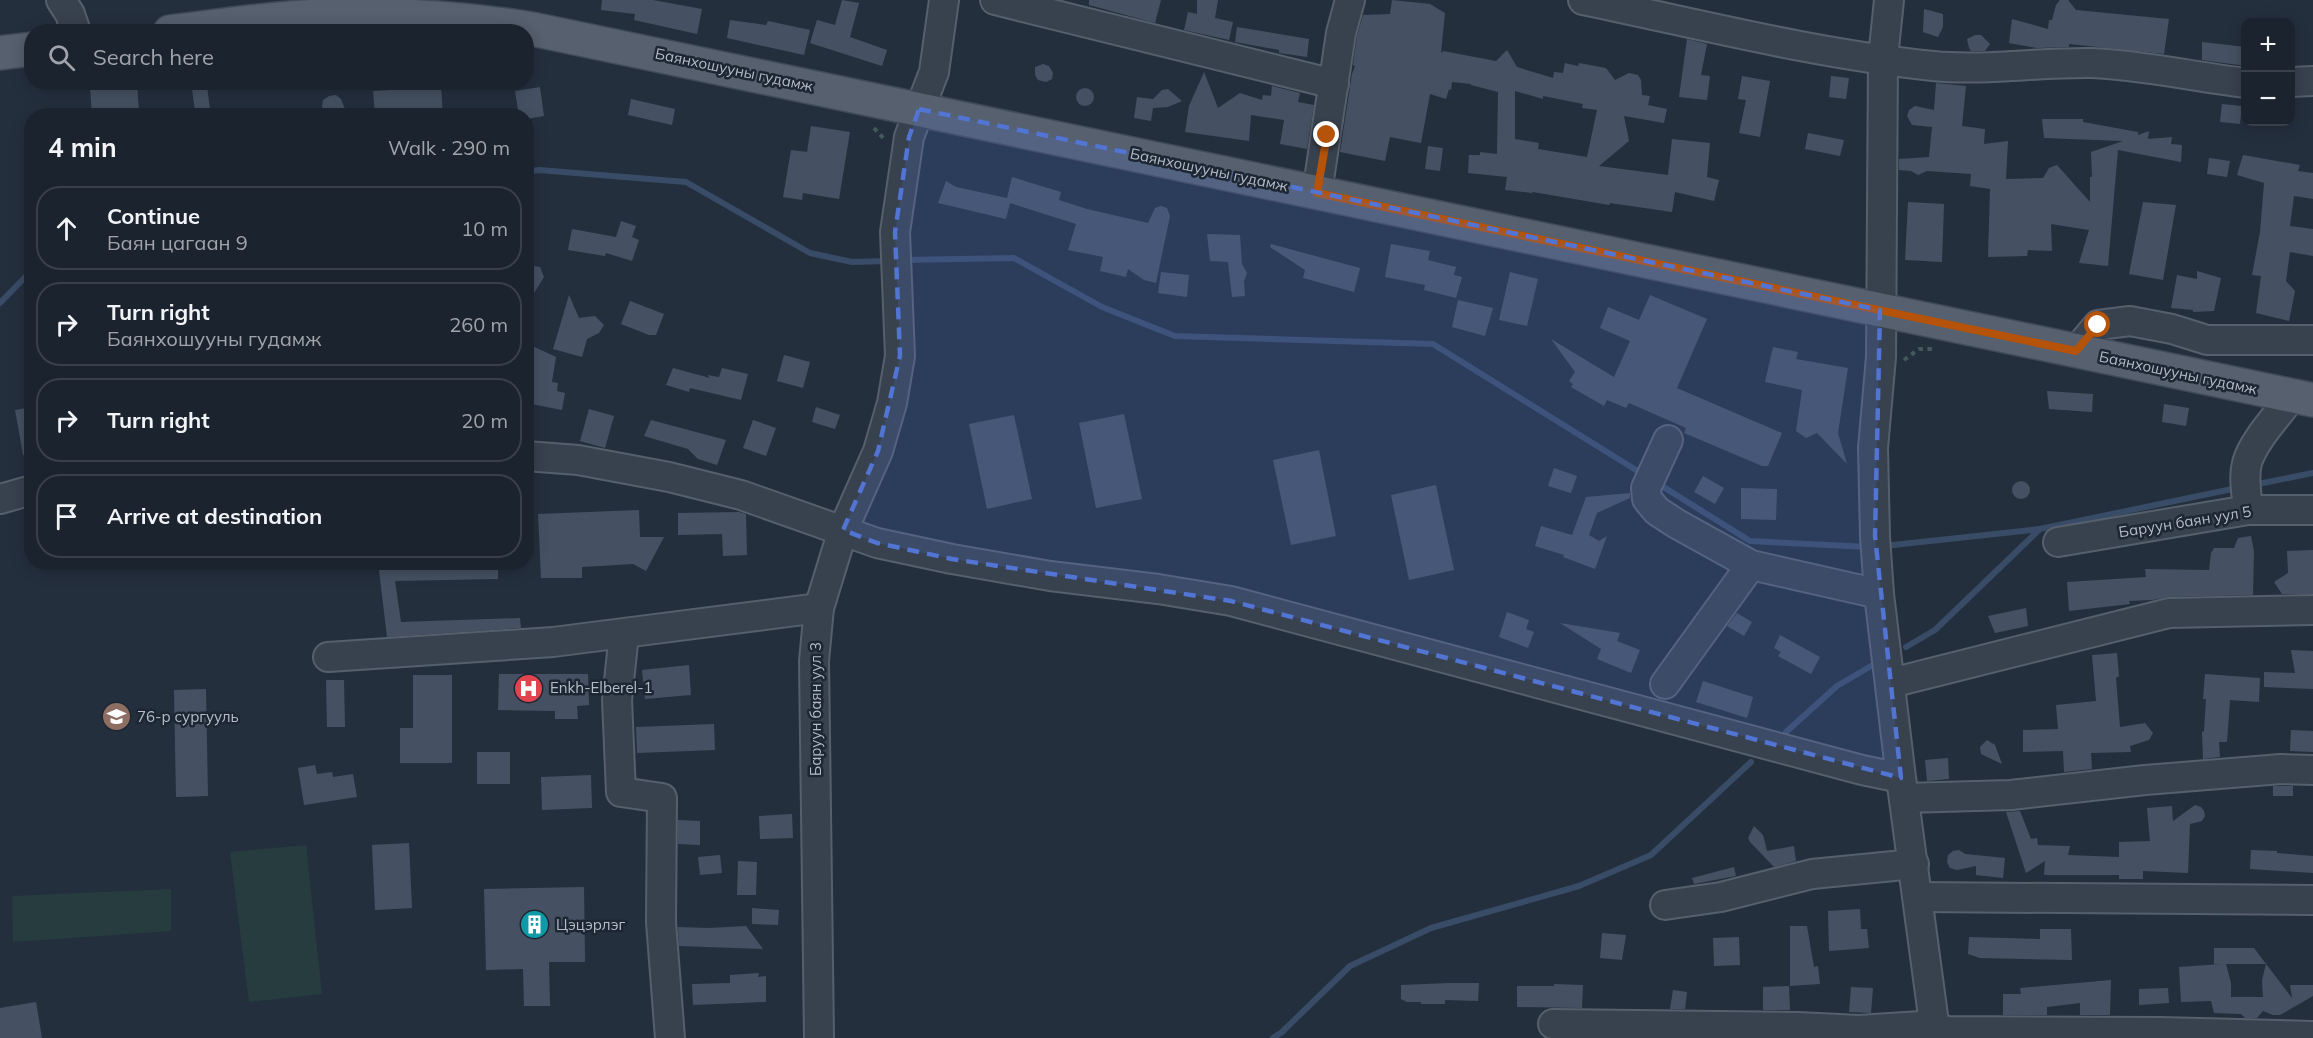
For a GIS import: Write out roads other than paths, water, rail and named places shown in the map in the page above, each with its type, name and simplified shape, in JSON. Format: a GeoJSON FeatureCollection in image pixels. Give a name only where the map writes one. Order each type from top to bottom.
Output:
{"type":"FeatureCollection","features":[{"type":"Feature","properties":{"kind":"main road","name":"Баянхошууны гудамж"},"geometry":{"type":"LineString","coordinates":[[244,24],[319,16],[369,15],[451,18],[497,24]]}},
{"type":"Feature","properties":{"kind":"main road","name":"Баянхошууны гудамж"},"geometry":{"type":"LineString","coordinates":[[534,30],[2303,398]]}},
{"type":"Feature","properties":{"kind":"main road"},"geometry":{"type":"LineString","coordinates":[[0,53],[24,50]]}},
{"type":"Feature","properties":{"kind":"street"},"geometry":{"type":"LineString","coordinates":[[61,0],[73,24]]}},
{"type":"Feature","properties":{"kind":"street","name":"Баруун баян уул 3"},"geometry":{"type":"LineString","coordinates":[[819,1038],[814,661],[819,608],[843,530],[878,451],[892,403],[900,356],[895,232],[909,137],[933,72],[944,0]]}},
{"type":"Feature","properties":{"kind":"street"},"geometry":{"type":"LineString","coordinates":[[995,0],[1334,84]]}},
{"type":"Feature","properties":{"kind":"street"},"geometry":{"type":"LineString","coordinates":[[1317,193],[1341,33],[1350,0]]}},
{"type":"Feature","properties":{"kind":"street"},"geometry":{"type":"LineString","coordinates":[[1583,0],[1787,43],[1934,66],[1974,68],[2089,63],[2134,65],[2198,77],[2241,81]]}},
{"type":"Feature","properties":{"kind":"street"},"geometry":{"type":"LineString","coordinates":[[1889,0],[1882,58],[1881,357],[1873,448],[1876,549],[1879,594],[1936,1034]]}},
{"type":"Feature","properties":{"kind":"street"},"geometry":{"type":"LineString","coordinates":[[2295,82],[2313,81]]}},
{"type":"Feature","properties":{"kind":"street"},"geometry":{"type":"LineString","coordinates":[[2076,351],[2098,325],[2130,321],[2172,329],[2207,340],[2313,340]]}},
{"type":"Feature","properties":{"kind":"street"},"geometry":{"type":"LineString","coordinates":[[2247,492],[2247,461],[2260,439],[2303,398]]}},
{"type":"Feature","properties":{"kind":"street"},"geometry":{"type":"LineString","coordinates":[[1668,440],[1646,488],[1647,499],[1657,511],[1751,565],[1879,594]]}},
{"type":"Feature","properties":{"kind":"street"},"geometry":{"type":"LineString","coordinates":[[534,457],[578,460],[669,477],[741,495],[877,543],[952,559],[1050,576],[1158,589],[1232,601],[1862,770],[1903,788],[2011,795],[2145,780],[2281,769],[2313,770]]}},
{"type":"Feature","properties":{"kind":"street"},"geometry":{"type":"LineString","coordinates":[[0,499],[24,492]]}},
{"type":"Feature","properties":{"kind":"street","name":"Баруун баян уул 5"},"geometry":{"type":"LineString","coordinates":[[2058,543],[2247,492],[2313,510]]}},
{"type":"Feature","properties":{"kind":"street"},"geometry":{"type":"LineString","coordinates":[[1665,684],[1751,565]]}},
{"type":"Feature","properties":{"kind":"street"},"geometry":{"type":"LineString","coordinates":[[328,657],[552,642],[819,608]]}},
{"type":"Feature","properties":{"kind":"street"},"geometry":{"type":"LineString","coordinates":[[1891,683],[2169,613],[2313,610]]}},
{"type":"Feature","properties":{"kind":"street"},"geometry":{"type":"LineString","coordinates":[[624,634],[618,700],[621,792],[662,798],[661,922],[670,1038]]}},
{"type":"Feature","properties":{"kind":"street"},"geometry":{"type":"LineString","coordinates":[[1665,905],[1721,897],[1812,874],[1914,864]]}},
{"type":"Feature","properties":{"kind":"street"},"geometry":{"type":"LineString","coordinates":[[1918,897],[2313,900]]}},
{"type":"Feature","properties":{"kind":"street"},"geometry":{"type":"LineString","coordinates":[[1552,1024],[1798,1027],[1859,1030],[1921,1026],[1936,1034],[2162,1032],[2313,1036]]}},
{"type":"Feature","properties":{"kind":"waterway"},"geometry":{"type":"LineString","coordinates":[[534,171],[686,182],[810,253],[852,262],[889,261]]}},
{"type":"Feature","properties":{"kind":"waterway"},"geometry":{"type":"LineString","coordinates":[[903,260],[1014,258],[1102,307],[1175,336],[1433,344],[1644,475]]}},
{"type":"Feature","properties":{"kind":"waterway"},"geometry":{"type":"LineString","coordinates":[[0,303],[24,278]]}},
{"type":"Feature","properties":{"kind":"waterway"},"geometry":{"type":"LineString","coordinates":[[2253,485],[2313,473]]}},
{"type":"Feature","properties":{"kind":"waterway"},"geometry":{"type":"LineString","coordinates":[[1657,483],[1750,541],[1868,547]]}},
{"type":"Feature","properties":{"kind":"waterway"},"geometry":{"type":"LineString","coordinates":[[1884,546],[2040,529],[2237,488]]}},
{"type":"Feature","properties":{"kind":"waterway"},"geometry":{"type":"LineString","coordinates":[[1906,647],[1935,630],[2040,529]]}},
{"type":"Feature","properties":{"kind":"waterway"},"geometry":{"type":"LineString","coordinates":[[1786,732],[1837,686],[1871,666]]}},
{"type":"Feature","properties":{"kind":"waterway"},"geometry":{"type":"LineString","coordinates":[[1273,1038],[1350,966],[1431,928],[1579,886],[1651,855],[1751,762]]}},
{"type":"Feature","properties":{"kind":"place","name":"Enkh-Elberel-1"},"geometry":{"type":"Point","coordinates":[529,688]}},
{"type":"Feature","properties":{"kind":"place","name":"76-р сургууль"},"geometry":{"type":"Point","coordinates":[116,717]}},
{"type":"Feature","properties":{"kind":"place","name":"Цэцэрлэг"},"geometry":{"type":"Point","coordinates":[535,925]}}]}
